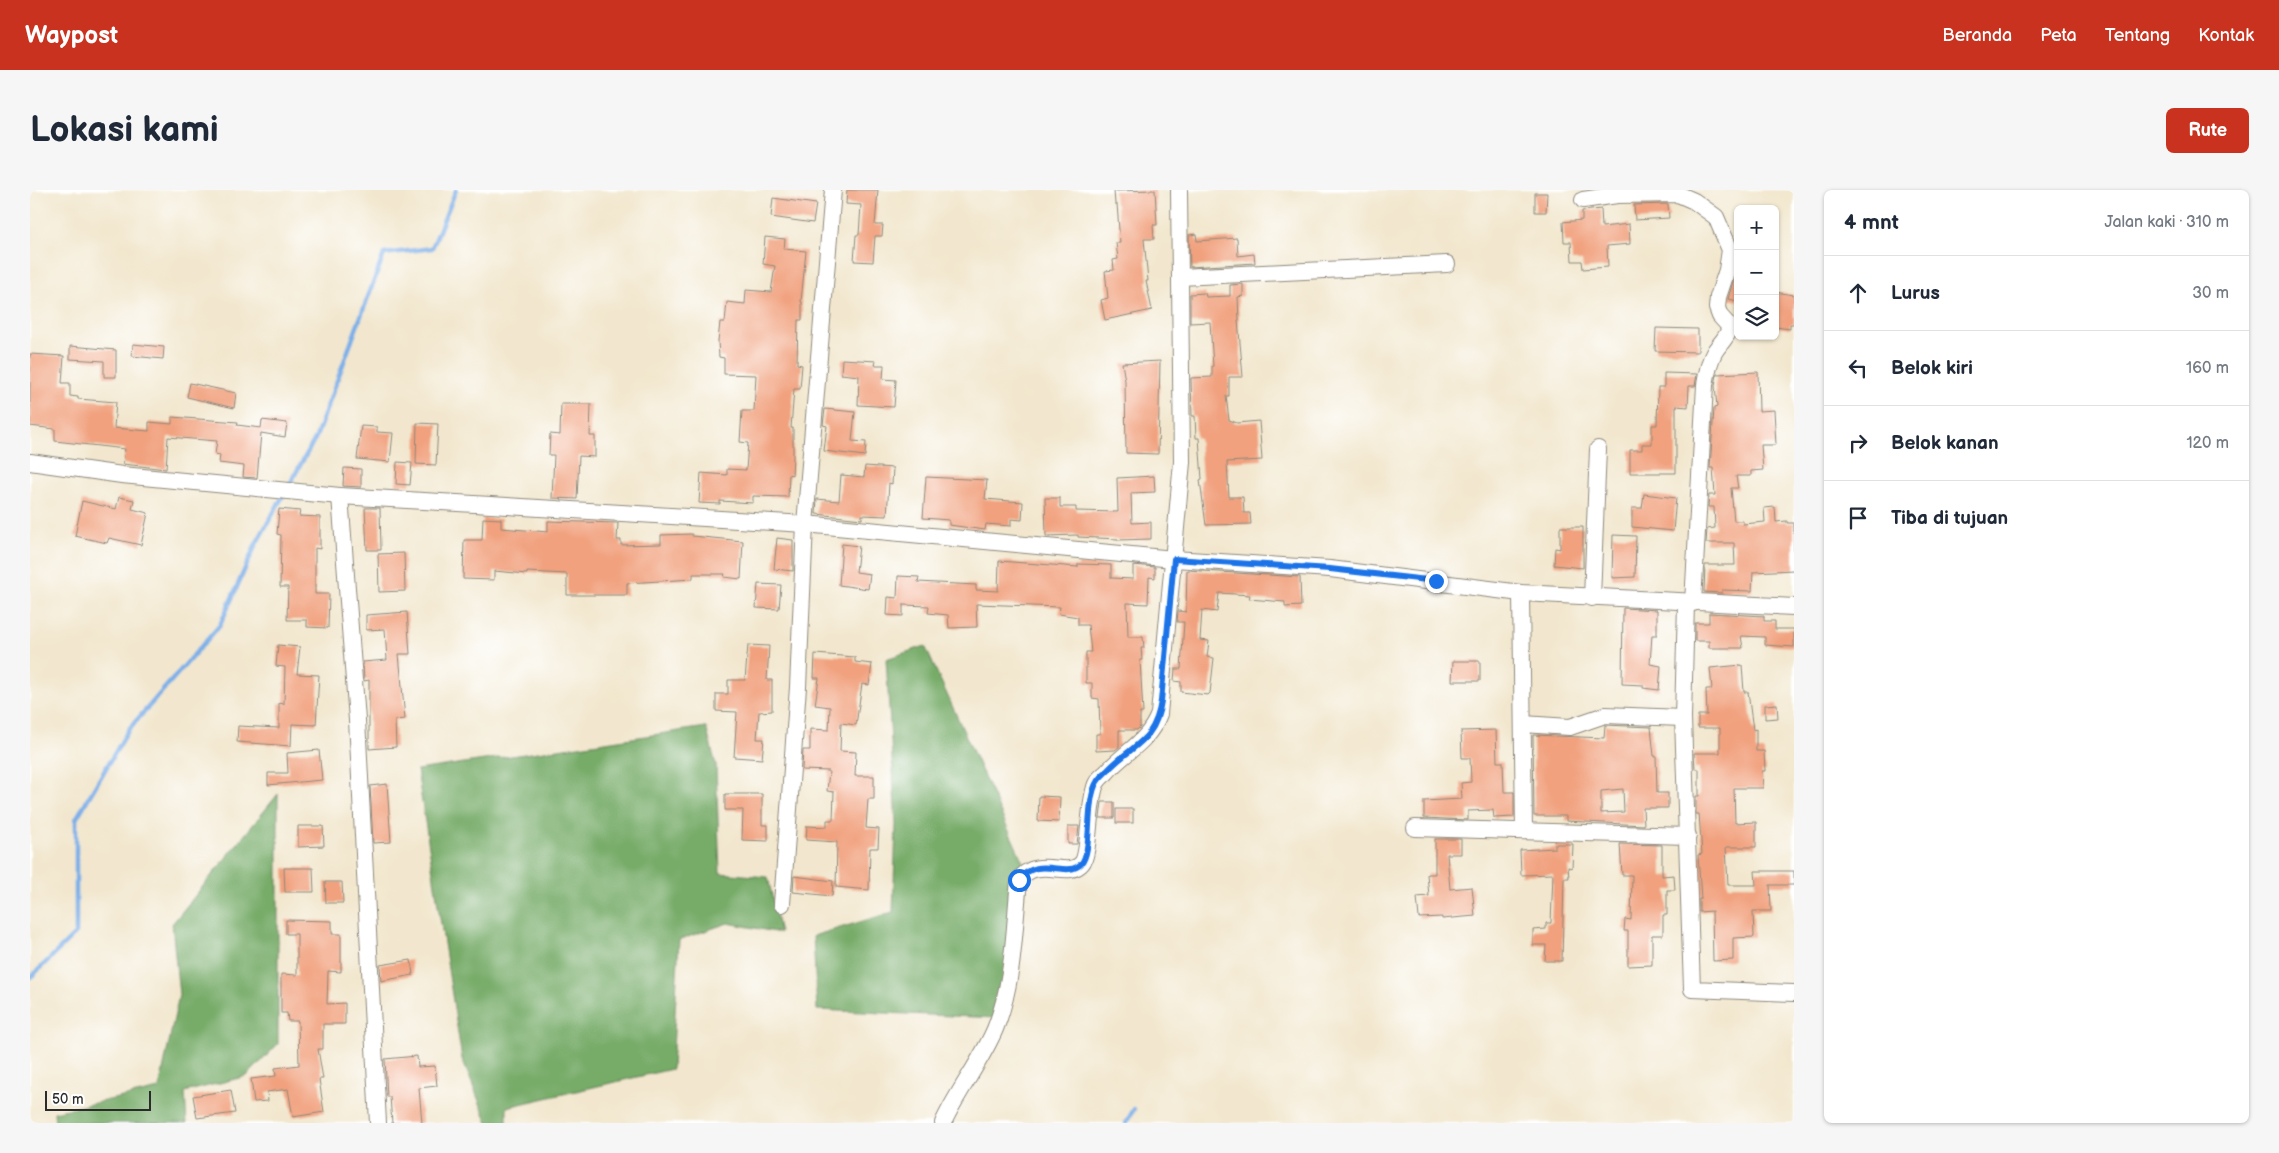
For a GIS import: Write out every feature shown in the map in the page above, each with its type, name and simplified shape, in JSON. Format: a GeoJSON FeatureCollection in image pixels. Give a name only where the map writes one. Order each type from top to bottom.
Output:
{"type":"FeatureCollection","features":[{"type":"Feature","properties":{"kind":"street"},"geometry":{"type":"LineString","coordinates":[[782,904],[798,687],[805,524],[833,190]]}},
{"type":"Feature","properties":{"kind":"street"},"geometry":{"type":"LineString","coordinates":[[943,1123],[979,1061],[1002,1010],[1010,965],[1019,880],[1026,872],[1036,868],[1074,868],[1082,863],[1086,851],[1090,805],[1096,782],[1117,760],[1141,742],[1155,724],[1161,701],[1182,462],[1179,190]]}},
{"type":"Feature","properties":{"kind":"street"},"geometry":{"type":"LineString","coordinates":[[1583,200],[1617,192],[1678,194],[1694,201],[1716,217],[1730,250],[1717,308],[1720,316],[1730,328],[1709,365],[1705,385],[1689,603],[1683,718],[1692,989],[1794,993]]}},
{"type":"Feature","properties":{"kind":"street"},"geometry":{"type":"LineString","coordinates":[[1180,277],[1447,264]]}},
{"type":"Feature","properties":{"kind":"street"},"geometry":{"type":"LineString","coordinates":[[1592,598],[1598,449]]}},
{"type":"Feature","properties":{"kind":"street"},"geometry":{"type":"LineString","coordinates":[[30,462],[122,475],[340,496],[805,524],[1174,559],[1350,571],[1521,593],[1794,607]]}},
{"type":"Feature","properties":{"kind":"street"},"geometry":{"type":"LineString","coordinates":[[340,496],[357,720],[378,1123]]}},
{"type":"Feature","properties":{"kind":"street"},"geometry":{"type":"LineString","coordinates":[[1521,593],[1524,831]]}},
{"type":"Feature","properties":{"kind":"street"},"geometry":{"type":"LineString","coordinates":[[1522,724],[1570,728],[1605,715],[1683,718]]}},
{"type":"Feature","properties":{"kind":"street"},"geometry":{"type":"LineString","coordinates":[[1415,828],[1688,836]]}},
{"type":"Feature","properties":{"kind":"green space"},"geometry":{"type":"Polygon","coordinates":[[[925,646],[1028,873],[996,1018],[817,1010],[813,936],[893,912],[896,824],[886,659],[925,646]]]}},
{"type":"Feature","properties":{"kind":"green space"},"geometry":{"type":"Polygon","coordinates":[[[706,727],[716,765],[720,873],[768,877],[780,933],[728,923],[679,940],[672,1069],[507,1107],[507,1123],[488,1123],[462,1059],[417,770],[706,727]]]}},
{"type":"Feature","properties":{"kind":"green space"},"geometry":{"type":"Polygon","coordinates":[[[278,794],[278,1044],[247,1076],[185,1092],[187,1123],[55,1123],[54,1112],[159,1089],[179,995],[172,924],[278,794]]]}},
{"type":"Feature","properties":{"kind":"building"},"geometry":{"type":"Polygon","coordinates":[[[847,190],[878,190],[875,225],[883,225],[882,236],[875,236],[873,262],[854,261],[856,235],[859,235],[861,205],[846,204],[847,190]]]}},
{"type":"Feature","properties":{"kind":"building"},"geometry":{"type":"Polygon","coordinates":[[[1155,190],[1157,225],[1153,225],[1154,239],[1144,239],[1148,281],[1146,281],[1152,310],[1105,320],[1101,300],[1108,298],[1105,271],[1114,270],[1113,260],[1118,259],[1116,243],[1120,243],[1114,191],[1155,190]]]}},
{"type":"Feature","properties":{"kind":"building"},"geometry":{"type":"Polygon","coordinates":[[[1535,193],[1547,193],[1546,212],[1535,212],[1535,193]]]}},
{"type":"Feature","properties":{"kind":"building"},"geometry":{"type":"Polygon","coordinates":[[[773,198],[816,204],[813,223],[771,217],[773,198]]]}},
{"type":"Feature","properties":{"kind":"building"},"geometry":{"type":"Polygon","coordinates":[[[1668,204],[1669,218],[1635,220],[1634,205],[1668,204]]]}},
{"type":"Feature","properties":{"kind":"building"},"geometry":{"type":"Polygon","coordinates":[[[1601,209],[1602,227],[1629,224],[1630,244],[1607,246],[1608,267],[1583,269],[1582,261],[1572,261],[1571,242],[1564,242],[1563,222],[1582,220],[1582,211],[1601,209]]]}},
{"type":"Feature","properties":{"kind":"building"},"geometry":{"type":"Polygon","coordinates":[[[1196,234],[1197,241],[1237,238],[1238,256],[1254,254],[1255,263],[1190,267],[1189,235],[1196,234]]]}},
{"type":"Feature","properties":{"kind":"building"},"geometry":{"type":"Polygon","coordinates":[[[765,237],[785,239],[784,249],[806,251],[801,302],[802,320],[798,320],[797,364],[802,365],[800,389],[794,389],[791,428],[793,428],[792,475],[789,474],[788,497],[753,496],[753,503],[720,501],[720,504],[699,503],[701,473],[727,475],[727,469],[746,470],[748,443],[740,442],[742,411],[754,411],[756,375],[724,374],[724,358],[719,357],[718,341],[720,322],[725,322],[727,302],[745,304],[746,290],[771,292],[775,266],[763,264],[765,237]]]}},
{"type":"Feature","properties":{"kind":"building"},"geometry":{"type":"Polygon","coordinates":[[[1734,278],[1734,300],[1728,299],[1734,278]]]}},
{"type":"Feature","properties":{"kind":"building"},"geometry":{"type":"Polygon","coordinates":[[[1243,284],[1243,296],[1238,297],[1238,320],[1243,377],[1229,377],[1229,396],[1226,396],[1229,420],[1237,423],[1259,421],[1262,460],[1227,462],[1229,497],[1243,497],[1244,513],[1250,513],[1251,524],[1206,525],[1200,480],[1202,479],[1199,438],[1196,438],[1195,416],[1192,416],[1191,378],[1212,377],[1210,322],[1190,323],[1190,294],[1205,293],[1206,297],[1230,296],[1230,285],[1243,284]]]}},
{"type":"Feature","properties":{"kind":"building"},"geometry":{"type":"Polygon","coordinates":[[[1779,293],[1794,295],[1794,324],[1790,324],[1790,329],[1779,328],[1779,293]]]}},
{"type":"Feature","properties":{"kind":"building"},"geometry":{"type":"Polygon","coordinates":[[[1656,328],[1698,329],[1698,352],[1655,351],[1656,328]]]}},
{"type":"Feature","properties":{"kind":"building"},"geometry":{"type":"Polygon","coordinates":[[[133,344],[164,347],[163,359],[132,356],[133,344]]]}},
{"type":"Feature","properties":{"kind":"building"},"geometry":{"type":"Polygon","coordinates":[[[70,346],[116,350],[116,377],[104,377],[104,361],[70,359],[70,346]]]}},
{"type":"Feature","properties":{"kind":"building"},"geometry":{"type":"Polygon","coordinates":[[[30,354],[64,356],[62,383],[70,383],[70,396],[78,397],[78,399],[116,402],[114,428],[149,431],[149,422],[172,424],[172,417],[238,422],[237,425],[261,428],[262,420],[287,423],[285,437],[261,433],[257,478],[243,477],[244,466],[219,463],[220,455],[215,454],[217,441],[168,437],[166,469],[123,464],[125,449],[55,441],[55,429],[30,426],[30,354]]]}},
{"type":"Feature","properties":{"kind":"building"},"geometry":{"type":"Polygon","coordinates":[[[842,359],[876,361],[875,365],[884,365],[883,379],[896,380],[894,407],[858,405],[859,376],[841,374],[842,359]]]}},
{"type":"Feature","properties":{"kind":"building"},"geometry":{"type":"Polygon","coordinates":[[[1160,361],[1158,454],[1126,453],[1125,381],[1122,363],[1160,361]]]}},
{"type":"Feature","properties":{"kind":"building"},"geometry":{"type":"Polygon","coordinates":[[[1758,372],[1759,411],[1774,410],[1776,445],[1761,445],[1763,470],[1751,471],[1751,476],[1736,476],[1738,488],[1731,488],[1734,521],[1743,521],[1743,524],[1765,522],[1764,508],[1775,507],[1776,522],[1787,521],[1787,523],[1794,523],[1794,570],[1753,572],[1752,591],[1722,590],[1722,593],[1704,592],[1705,565],[1735,565],[1734,543],[1706,543],[1707,529],[1715,528],[1714,507],[1708,507],[1709,495],[1715,495],[1713,468],[1710,468],[1714,408],[1717,407],[1715,386],[1717,374],[1758,372]]]}},
{"type":"Feature","properties":{"kind":"building"},"geometry":{"type":"Polygon","coordinates":[[[1664,373],[1697,374],[1695,386],[1689,386],[1688,407],[1676,406],[1676,473],[1630,473],[1630,450],[1642,450],[1642,444],[1652,444],[1652,425],[1657,425],[1658,387],[1664,387],[1664,373]]]}},
{"type":"Feature","properties":{"kind":"building"},"geometry":{"type":"Polygon","coordinates":[[[190,383],[236,393],[234,408],[187,397],[190,383]]]}},
{"type":"Feature","properties":{"kind":"building"},"geometry":{"type":"Polygon","coordinates":[[[561,404],[591,404],[590,436],[595,436],[595,457],[579,456],[577,499],[552,498],[554,455],[549,455],[550,434],[560,435],[561,404]]]}},
{"type":"Feature","properties":{"kind":"building"},"geometry":{"type":"Polygon","coordinates":[[[825,409],[855,412],[852,441],[866,442],[865,456],[824,451],[827,426],[823,425],[825,409]]]}},
{"type":"Feature","properties":{"kind":"building"},"geometry":{"type":"Polygon","coordinates":[[[417,423],[438,424],[436,465],[416,464],[417,423]]]}},
{"type":"Feature","properties":{"kind":"building"},"geometry":{"type":"Polygon","coordinates":[[[361,426],[377,427],[377,432],[393,433],[390,462],[357,459],[361,426]]]}},
{"type":"Feature","properties":{"kind":"building"},"geometry":{"type":"Polygon","coordinates":[[[397,462],[412,463],[410,485],[396,484],[397,462]]]}},
{"type":"Feature","properties":{"kind":"building"},"geometry":{"type":"Polygon","coordinates":[[[865,466],[893,468],[892,484],[889,483],[887,516],[862,515],[862,519],[816,514],[817,499],[839,501],[841,475],[864,477],[865,466]]]}},
{"type":"Feature","properties":{"kind":"building"},"geometry":{"type":"Polygon","coordinates":[[[344,468],[361,469],[361,487],[343,486],[344,468]]]}},
{"type":"Feature","properties":{"kind":"building"},"geometry":{"type":"Polygon","coordinates":[[[1154,476],[1155,492],[1131,493],[1132,523],[1151,522],[1151,539],[1118,540],[1078,537],[1078,535],[1046,536],[1045,498],[1060,498],[1060,507],[1076,507],[1076,511],[1118,512],[1117,478],[1154,476]]]}},
{"type":"Feature","properties":{"kind":"building"},"geometry":{"type":"Polygon","coordinates":[[[926,477],[987,480],[985,499],[1023,502],[1022,520],[1011,519],[1011,526],[986,524],[985,530],[949,525],[949,520],[923,518],[926,477]]]}},
{"type":"Feature","properties":{"kind":"building"},"geometry":{"type":"Polygon","coordinates":[[[1644,494],[1676,498],[1673,531],[1632,527],[1632,508],[1642,508],[1644,494]]]}},
{"type":"Feature","properties":{"kind":"building"},"geometry":{"type":"Polygon","coordinates":[[[119,497],[134,500],[132,509],[148,513],[141,545],[109,538],[107,543],[75,536],[82,501],[116,509],[119,497]]]}},
{"type":"Feature","properties":{"kind":"building"},"geometry":{"type":"Polygon","coordinates":[[[365,508],[380,508],[381,550],[367,550],[365,508]]]}},
{"type":"Feature","properties":{"kind":"building"},"geometry":{"type":"Polygon","coordinates":[[[279,509],[300,511],[299,516],[320,517],[320,549],[315,548],[315,594],[329,594],[328,628],[307,627],[307,620],[287,620],[288,587],[280,587],[281,535],[277,534],[279,509]]]}},
{"type":"Feature","properties":{"kind":"building"},"geometry":{"type":"Polygon","coordinates":[[[483,518],[501,519],[501,528],[548,532],[548,521],[618,523],[617,540],[621,540],[621,545],[661,544],[661,535],[692,534],[692,536],[743,541],[741,579],[724,577],[725,574],[693,574],[693,579],[627,583],[627,595],[567,595],[567,574],[527,572],[527,574],[494,571],[494,580],[463,579],[464,540],[482,540],[483,518]]]}},
{"type":"Feature","properties":{"kind":"building"},"geometry":{"type":"Polygon","coordinates":[[[1560,527],[1583,527],[1583,568],[1554,565],[1555,548],[1560,549],[1560,527]]]}},
{"type":"Feature","properties":{"kind":"building"},"geometry":{"type":"Polygon","coordinates":[[[1613,535],[1636,536],[1635,577],[1612,578],[1613,535]]]}},
{"type":"Feature","properties":{"kind":"building"},"geometry":{"type":"Polygon","coordinates":[[[777,538],[793,540],[793,571],[774,569],[777,538]]]}},
{"type":"Feature","properties":{"kind":"building"},"geometry":{"type":"Polygon","coordinates":[[[842,544],[859,546],[856,572],[870,574],[868,589],[839,585],[842,544]]]}},
{"type":"Feature","properties":{"kind":"building"},"geometry":{"type":"Polygon","coordinates":[[[404,553],[405,591],[379,592],[378,554],[404,553]]]}},
{"type":"Feature","properties":{"kind":"building"},"geometry":{"type":"Polygon","coordinates":[[[999,561],[1078,567],[1078,564],[1111,565],[1111,578],[1133,579],[1133,565],[1155,567],[1155,578],[1149,577],[1148,604],[1127,603],[1128,637],[1143,637],[1144,648],[1141,648],[1142,660],[1140,660],[1143,713],[1140,713],[1140,727],[1137,730],[1119,730],[1119,747],[1115,750],[1096,751],[1096,734],[1100,734],[1099,699],[1092,698],[1092,683],[1086,683],[1086,652],[1091,652],[1088,625],[1078,625],[1078,617],[1059,614],[1060,607],[976,604],[977,627],[949,628],[948,615],[928,613],[929,606],[903,605],[903,616],[887,615],[888,597],[897,598],[898,576],[919,577],[918,582],[976,585],[976,590],[998,591],[999,561]]]}},
{"type":"Feature","properties":{"kind":"building"},"geometry":{"type":"Polygon","coordinates":[[[1187,570],[1300,577],[1301,606],[1285,607],[1285,602],[1249,599],[1250,595],[1219,593],[1217,612],[1202,610],[1200,640],[1209,641],[1207,657],[1214,658],[1210,693],[1208,695],[1181,692],[1181,682],[1174,681],[1175,669],[1181,669],[1184,622],[1177,622],[1178,611],[1186,612],[1187,570]]]}},
{"type":"Feature","properties":{"kind":"building"},"geometry":{"type":"Polygon","coordinates":[[[758,584],[781,585],[779,609],[756,608],[758,584]]]}},
{"type":"Feature","properties":{"kind":"building"},"geometry":{"type":"Polygon","coordinates":[[[1623,608],[1657,610],[1657,635],[1652,635],[1650,664],[1661,666],[1659,690],[1643,688],[1643,685],[1622,684],[1623,608]]]}},
{"type":"Feature","properties":{"kind":"building"},"geometry":{"type":"Polygon","coordinates":[[[407,612],[410,654],[399,654],[405,719],[395,720],[396,747],[369,749],[369,680],[364,681],[363,662],[387,660],[385,629],[366,630],[366,615],[407,612]]]}},
{"type":"Feature","properties":{"kind":"building"},"geometry":{"type":"Polygon","coordinates":[[[1709,613],[1764,616],[1764,621],[1775,621],[1775,629],[1794,629],[1794,647],[1765,645],[1765,637],[1741,636],[1743,648],[1709,648],[1709,641],[1695,641],[1695,623],[1709,623],[1709,613]]]}},
{"type":"Feature","properties":{"kind":"building"},"geometry":{"type":"Polygon","coordinates":[[[278,645],[300,647],[297,674],[319,675],[316,725],[292,724],[291,746],[237,742],[238,726],[279,728],[279,703],[284,704],[285,667],[276,666],[278,645]]]}},
{"type":"Feature","properties":{"kind":"building"},"geometry":{"type":"Polygon","coordinates":[[[748,645],[769,646],[767,680],[772,680],[772,711],[759,712],[757,739],[764,739],[762,759],[734,757],[737,712],[716,711],[716,694],[728,694],[728,680],[745,680],[748,645]]]}},
{"type":"Feature","properties":{"kind":"building"},"geometry":{"type":"Polygon","coordinates":[[[815,654],[855,657],[855,662],[872,664],[869,685],[862,684],[856,725],[841,723],[840,751],[856,752],[855,776],[874,776],[874,799],[868,799],[866,828],[879,829],[878,848],[870,848],[869,890],[836,887],[837,842],[806,840],[807,826],[827,827],[827,820],[833,820],[834,792],[827,791],[829,771],[802,770],[803,750],[810,750],[810,729],[829,730],[830,707],[815,705],[819,678],[814,678],[815,654]]]}},
{"type":"Feature","properties":{"kind":"building"},"geometry":{"type":"Polygon","coordinates":[[[1453,661],[1480,661],[1480,681],[1452,681],[1453,661]]]}},
{"type":"Feature","properties":{"kind":"building"},"geometry":{"type":"Polygon","coordinates":[[[1742,665],[1744,692],[1748,692],[1753,730],[1756,729],[1756,751],[1764,751],[1765,771],[1762,771],[1763,788],[1734,788],[1735,823],[1756,822],[1756,847],[1726,847],[1728,885],[1756,885],[1755,871],[1794,871],[1794,885],[1770,885],[1771,911],[1753,911],[1754,937],[1733,938],[1733,960],[1713,961],[1712,911],[1699,912],[1699,899],[1701,899],[1698,855],[1702,854],[1699,814],[1696,814],[1696,796],[1699,796],[1699,769],[1695,769],[1694,753],[1720,753],[1720,728],[1698,728],[1698,715],[1707,715],[1706,689],[1712,689],[1710,668],[1742,665]]]}},
{"type":"Feature","properties":{"kind":"building"},"geometry":{"type":"Polygon","coordinates":[[[1777,704],[1778,718],[1765,719],[1765,705],[1777,704]]]}},
{"type":"Feature","properties":{"kind":"building"},"geometry":{"type":"Polygon","coordinates":[[[1605,725],[1651,727],[1654,756],[1656,756],[1657,793],[1668,793],[1668,808],[1643,808],[1644,825],[1566,821],[1566,816],[1534,816],[1533,735],[1604,738],[1605,725]],[[1623,789],[1601,791],[1601,813],[1624,812],[1623,789]]]}},
{"type":"Feature","properties":{"kind":"building"},"geometry":{"type":"Polygon","coordinates":[[[1496,730],[1497,762],[1503,762],[1504,792],[1514,792],[1514,817],[1494,818],[1493,810],[1468,811],[1468,820],[1424,818],[1424,801],[1462,799],[1461,783],[1471,782],[1470,758],[1462,758],[1461,731],[1496,730]]]}},
{"type":"Feature","properties":{"kind":"building"},"geometry":{"type":"Polygon","coordinates":[[[319,750],[322,780],[268,785],[268,773],[288,773],[287,753],[319,750]]]}},
{"type":"Feature","properties":{"kind":"building"},"geometry":{"type":"Polygon","coordinates":[[[387,784],[391,842],[373,843],[370,786],[387,784]]]}},
{"type":"Feature","properties":{"kind":"building"},"geometry":{"type":"Polygon","coordinates":[[[725,794],[762,794],[762,825],[768,825],[768,841],[742,840],[743,810],[725,810],[725,794]]]}},
{"type":"Feature","properties":{"kind":"building"},"geometry":{"type":"Polygon","coordinates":[[[1039,796],[1060,797],[1059,822],[1038,821],[1039,796]]]}},
{"type":"Feature","properties":{"kind":"building"},"geometry":{"type":"Polygon","coordinates":[[[1102,802],[1114,802],[1114,818],[1100,818],[1102,802]]]}},
{"type":"Feature","properties":{"kind":"building"},"geometry":{"type":"Polygon","coordinates":[[[1116,809],[1133,809],[1133,823],[1116,823],[1116,809]]]}},
{"type":"Feature","properties":{"kind":"building"},"geometry":{"type":"Polygon","coordinates":[[[298,826],[323,826],[324,846],[298,847],[298,826]]]}},
{"type":"Feature","properties":{"kind":"building"},"geometry":{"type":"Polygon","coordinates":[[[1068,826],[1079,826],[1077,844],[1068,844],[1068,826]]]}},
{"type":"Feature","properties":{"kind":"building"},"geometry":{"type":"Polygon","coordinates":[[[1435,839],[1461,839],[1461,854],[1447,854],[1450,889],[1472,887],[1475,916],[1442,919],[1442,917],[1419,918],[1417,897],[1429,896],[1427,874],[1435,874],[1435,839]]]}},
{"type":"Feature","properties":{"kind":"building"},"geometry":{"type":"Polygon","coordinates":[[[1555,844],[1573,844],[1572,868],[1568,867],[1569,878],[1564,878],[1562,961],[1545,961],[1546,945],[1533,945],[1533,930],[1546,929],[1546,923],[1551,923],[1553,874],[1521,875],[1520,850],[1555,848],[1555,844]]]}},
{"type":"Feature","properties":{"kind":"building"},"geometry":{"type":"Polygon","coordinates":[[[1620,844],[1662,845],[1662,876],[1674,875],[1675,890],[1667,890],[1667,915],[1663,915],[1663,935],[1652,935],[1652,965],[1628,966],[1628,931],[1624,931],[1625,919],[1631,920],[1632,875],[1622,875],[1620,844]]]}},
{"type":"Feature","properties":{"kind":"building"},"geometry":{"type":"Polygon","coordinates":[[[284,868],[313,868],[314,892],[285,892],[284,868]]]}},
{"type":"Feature","properties":{"kind":"building"},"geometry":{"type":"Polygon","coordinates":[[[794,876],[833,881],[832,896],[793,892],[794,876]]]}},
{"type":"Feature","properties":{"kind":"building"},"geometry":{"type":"Polygon","coordinates":[[[325,882],[342,882],[343,903],[326,903],[325,882]]]}},
{"type":"Feature","properties":{"kind":"building"},"geometry":{"type":"Polygon","coordinates":[[[286,920],[332,921],[332,934],[341,934],[341,972],[328,971],[327,1004],[345,1003],[345,1024],[323,1024],[323,1049],[318,1049],[323,1079],[319,1079],[324,1112],[293,1117],[288,1089],[267,1092],[268,1101],[254,1102],[251,1079],[276,1076],[275,1068],[299,1065],[298,1021],[288,1021],[287,1013],[281,1013],[281,974],[297,975],[297,934],[286,934],[286,920]]]}},
{"type":"Feature","properties":{"kind":"building"},"geometry":{"type":"Polygon","coordinates":[[[411,960],[413,975],[381,981],[380,965],[411,960]]]}},
{"type":"Feature","properties":{"kind":"building"},"geometry":{"type":"Polygon","coordinates":[[[417,1056],[418,1067],[435,1066],[437,1086],[419,1088],[422,1123],[392,1123],[390,1097],[387,1097],[385,1059],[417,1056]]]}},
{"type":"Feature","properties":{"kind":"building"},"geometry":{"type":"Polygon","coordinates":[[[231,1090],[235,1113],[197,1118],[193,1096],[231,1090]]]}},
{"type":"Feature","properties":{"kind":"waterway"},"geometry":{"type":"LineString","coordinates":[[288,487],[316,437],[384,254],[432,248],[456,190]]}},
{"type":"Feature","properties":{"kind":"waterway"},"geometry":{"type":"LineString","coordinates":[[30,978],[76,933],[76,819],[129,729],[220,625],[256,544],[284,494]]}},
{"type":"Feature","properties":{"kind":"waterway"},"geometry":{"type":"LineString","coordinates":[[1126,1123],[1134,1109]]}},
{"type":"Feature","properties":{"kind":"route"},"geometry":{"type":"LineString","coordinates":[[1019,880],[1026,872],[1036,868],[1074,868],[1082,863],[1086,851],[1090,805],[1096,782],[1117,760],[1141,742],[1155,724],[1161,701],[1174,559],[1330,569],[1436,581]]}}]}
